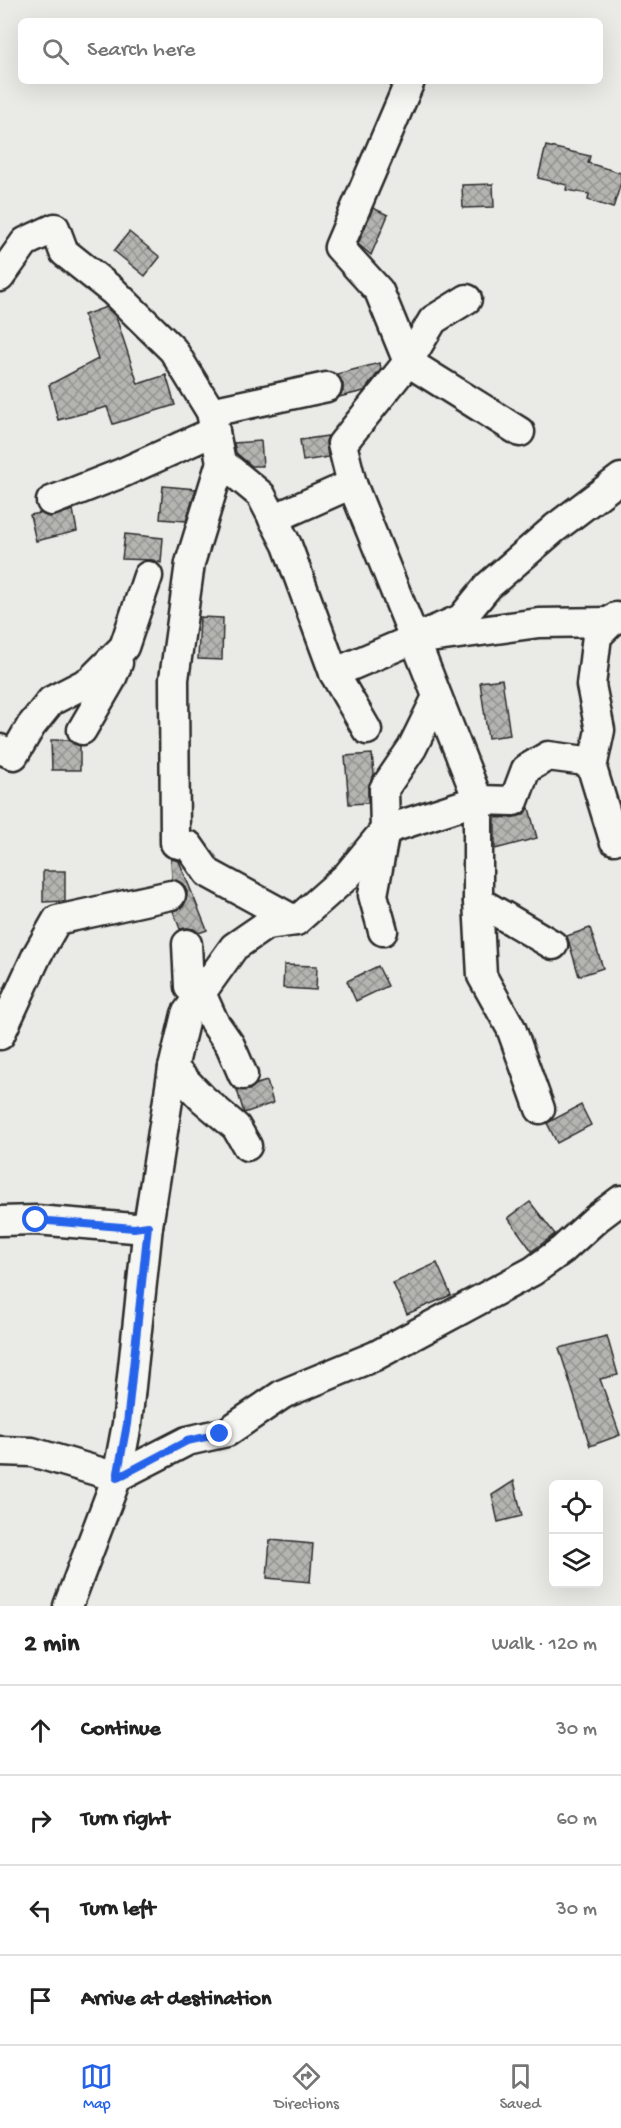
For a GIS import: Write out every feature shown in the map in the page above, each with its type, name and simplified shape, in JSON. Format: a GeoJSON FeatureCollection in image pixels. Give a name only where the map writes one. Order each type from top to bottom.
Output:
{"type":"FeatureCollection","features":[{"type":"Feature","properties":{"kind":"street"},"geometry":{"type":"LineString","coordinates":[[409,84],[339,247],[379,291],[408,362],[520,432]]}},
{"type":"Feature","properties":{"kind":"street"},"geometry":{"type":"LineString","coordinates":[[0,277],[26,242],[55,228],[64,252],[113,291],[173,350],[213,422],[221,462],[190,563],[174,679],[174,843],[189,846],[208,873],[296,921]]}},
{"type":"Feature","properties":{"kind":"street"},"geometry":{"type":"LineString","coordinates":[[467,299],[433,320],[408,362],[342,444],[352,484],[478,800],[478,901],[482,976],[511,1028],[540,1109]]}},
{"type":"Feature","properties":{"kind":"street"},"geometry":{"type":"LineString","coordinates":[[51,501],[122,473],[213,422],[327,387]]}},
{"type":"Feature","properties":{"kind":"street"},"geometry":{"type":"LineString","coordinates":[[221,462],[261,495],[287,545],[334,673],[367,730]]}},
{"type":"Feature","properties":{"kind":"street"},"geometry":{"type":"LineString","coordinates":[[334,673],[461,619],[489,586],[555,528],[621,478]]}},
{"type":"Feature","properties":{"kind":"street"},"geometry":{"type":"LineString","coordinates":[[273,519],[352,484]]}},
{"type":"Feature","properties":{"kind":"street"},"geometry":{"type":"LineString","coordinates":[[82,730],[111,680],[148,576]]}},
{"type":"Feature","properties":{"kind":"street"},"geometry":{"type":"LineString","coordinates":[[415,640],[539,623],[614,620],[597,636],[591,685],[600,730],[592,768],[619,845]]}},
{"type":"Feature","properties":{"kind":"street"},"geometry":{"type":"LineString","coordinates":[[0,749],[14,755],[31,726],[51,701],[90,681],[124,647]]}},
{"type":"Feature","properties":{"kind":"street"},"geometry":{"type":"LineString","coordinates":[[383,931],[373,895],[385,830],[384,789],[412,748],[437,697]]}},
{"type":"Feature","properties":{"kind":"street"},"geometry":{"type":"LineString","coordinates":[[68,1606],[117,1478],[127,1424],[148,1226],[173,1068],[186,1014],[234,947],[266,925],[296,921],[347,876],[385,830],[478,800],[514,801],[526,769],[548,756],[593,762]]}},
{"type":"Feature","properties":{"kind":"street"},"geometry":{"type":"LineString","coordinates":[[0,1035],[37,955],[57,920],[171,895]]}},
{"type":"Feature","properties":{"kind":"street"},"geometry":{"type":"LineString","coordinates":[[478,901],[553,945]]}},
{"type":"Feature","properties":{"kind":"street"},"geometry":{"type":"LineString","coordinates":[[187,944],[189,987],[201,993],[214,1022],[230,1045],[243,1075]]}},
{"type":"Feature","properties":{"kind":"street"},"geometry":{"type":"LineString","coordinates":[[173,1068],[203,1099],[236,1127],[247,1146]]}},
{"type":"Feature","properties":{"kind":"street"},"geometry":{"type":"LineString","coordinates":[[0,1451],[32,1452],[117,1478],[187,1441],[227,1432],[283,1394],[375,1356],[533,1271],[562,1250],[591,1223],[621,1200]]}},
{"type":"Feature","properties":{"kind":"street"},"geometry":{"type":"LineString","coordinates":[[0,1221],[36,1220],[134,1228],[148,1226]]}},
{"type":"Feature","properties":{"kind":"building"},"geometry":{"type":"Polygon","coordinates":[[[546,146],[590,156],[588,163],[621,173],[621,183],[613,208],[588,200],[589,194],[566,190],[567,185],[538,178],[546,146]]]}},
{"type":"Feature","properties":{"kind":"building"},"geometry":{"type":"Polygon","coordinates":[[[493,184],[494,207],[463,208],[462,185],[493,184]]]}},
{"type":"Feature","properties":{"kind":"building"},"geometry":{"type":"Polygon","coordinates":[[[373,208],[388,215],[371,255],[358,244],[373,208]]]}},
{"type":"Feature","properties":{"kind":"building"},"geometry":{"type":"Polygon","coordinates":[[[129,232],[160,257],[145,276],[114,251],[129,232]]]}},
{"type":"Feature","properties":{"kind":"building"},"geometry":{"type":"Polygon","coordinates":[[[106,307],[116,317],[138,384],[166,375],[175,405],[113,424],[107,407],[58,420],[49,385],[98,359],[84,315],[106,307]]]}},
{"type":"Feature","properties":{"kind":"building"},"geometry":{"type":"Polygon","coordinates":[[[380,363],[381,369],[364,391],[339,397],[343,391],[343,384],[337,374],[380,363]]]}},
{"type":"Feature","properties":{"kind":"building"},"geometry":{"type":"Polygon","coordinates":[[[328,436],[326,441],[328,457],[303,461],[300,440],[328,436]]]}},
{"type":"Feature","properties":{"kind":"building"},"geometry":{"type":"Polygon","coordinates":[[[261,441],[263,466],[252,466],[236,453],[234,443],[261,441]]]}},
{"type":"Feature","properties":{"kind":"building"},"geometry":{"type":"Polygon","coordinates":[[[163,486],[196,489],[186,521],[160,519],[163,486]]]}},
{"type":"Feature","properties":{"kind":"building"},"geometry":{"type":"Polygon","coordinates":[[[73,510],[77,531],[36,541],[30,515],[40,513],[49,517],[73,510]]]}},
{"type":"Feature","properties":{"kind":"building"},"geometry":{"type":"Polygon","coordinates":[[[125,534],[163,538],[161,563],[153,560],[122,559],[125,534]]]}},
{"type":"Feature","properties":{"kind":"building"},"geometry":{"type":"Polygon","coordinates":[[[200,617],[223,618],[222,660],[198,659],[200,617]]]}},
{"type":"Feature","properties":{"kind":"building"},"geometry":{"type":"Polygon","coordinates":[[[502,679],[510,735],[488,738],[480,682],[502,679]]]}},
{"type":"Feature","properties":{"kind":"building"},"geometry":{"type":"Polygon","coordinates":[[[51,740],[69,740],[80,746],[80,770],[52,770],[51,740]]]}},
{"type":"Feature","properties":{"kind":"building"},"geometry":{"type":"Polygon","coordinates":[[[372,754],[374,774],[368,789],[368,803],[349,804],[345,756],[372,754]]]}},
{"type":"Feature","properties":{"kind":"building"},"geometry":{"type":"Polygon","coordinates":[[[529,808],[537,838],[495,849],[495,818],[523,815],[529,808]]]}},
{"type":"Feature","properties":{"kind":"building"},"geometry":{"type":"Polygon","coordinates":[[[171,859],[179,861],[207,930],[199,933],[194,929],[180,929],[173,911],[183,907],[187,892],[183,884],[172,879],[171,859]]]}},
{"type":"Feature","properties":{"kind":"building"},"geometry":{"type":"Polygon","coordinates":[[[43,871],[65,871],[65,901],[43,902],[43,871]]]}},
{"type":"Feature","properties":{"kind":"building"},"geometry":{"type":"Polygon","coordinates":[[[590,928],[603,968],[579,976],[567,936],[590,928]]]}},
{"type":"Feature","properties":{"kind":"building"},"geometry":{"type":"Polygon","coordinates":[[[284,965],[317,966],[316,990],[283,988],[284,965]]]}},
{"type":"Feature","properties":{"kind":"building"},"geometry":{"type":"Polygon","coordinates":[[[378,966],[388,986],[356,1001],[347,981],[378,966]]]}},
{"type":"Feature","properties":{"kind":"building"},"geometry":{"type":"Polygon","coordinates":[[[267,1081],[273,1103],[244,1113],[237,1090],[249,1090],[267,1081]]]}},
{"type":"Feature","properties":{"kind":"building"},"geometry":{"type":"Polygon","coordinates":[[[581,1105],[591,1125],[557,1143],[547,1123],[581,1105]]]}},
{"type":"Feature","properties":{"kind":"building"},"geometry":{"type":"Polygon","coordinates":[[[530,1202],[555,1234],[532,1251],[508,1218],[530,1202]]]}},
{"type":"Feature","properties":{"kind":"building"},"geometry":{"type":"Polygon","coordinates":[[[437,1263],[451,1295],[407,1314],[393,1283],[437,1263]]]}},
{"type":"Feature","properties":{"kind":"building"},"geometry":{"type":"Polygon","coordinates":[[[607,1336],[618,1375],[600,1379],[620,1435],[590,1446],[559,1348],[607,1336]]]}},
{"type":"Feature","properties":{"kind":"building"},"geometry":{"type":"Polygon","coordinates":[[[514,1481],[522,1516],[498,1522],[492,1495],[514,1481]]]}},
{"type":"Feature","properties":{"kind":"building"},"geometry":{"type":"Polygon","coordinates":[[[270,1540],[313,1544],[310,1582],[267,1578],[270,1540]]]}},
{"type":"Feature","properties":{"kind":"route"},"geometry":{"type":"LineString","coordinates":[[36,1220],[134,1228],[148,1226],[127,1424],[117,1478],[187,1441],[220,1434]]}}]}
